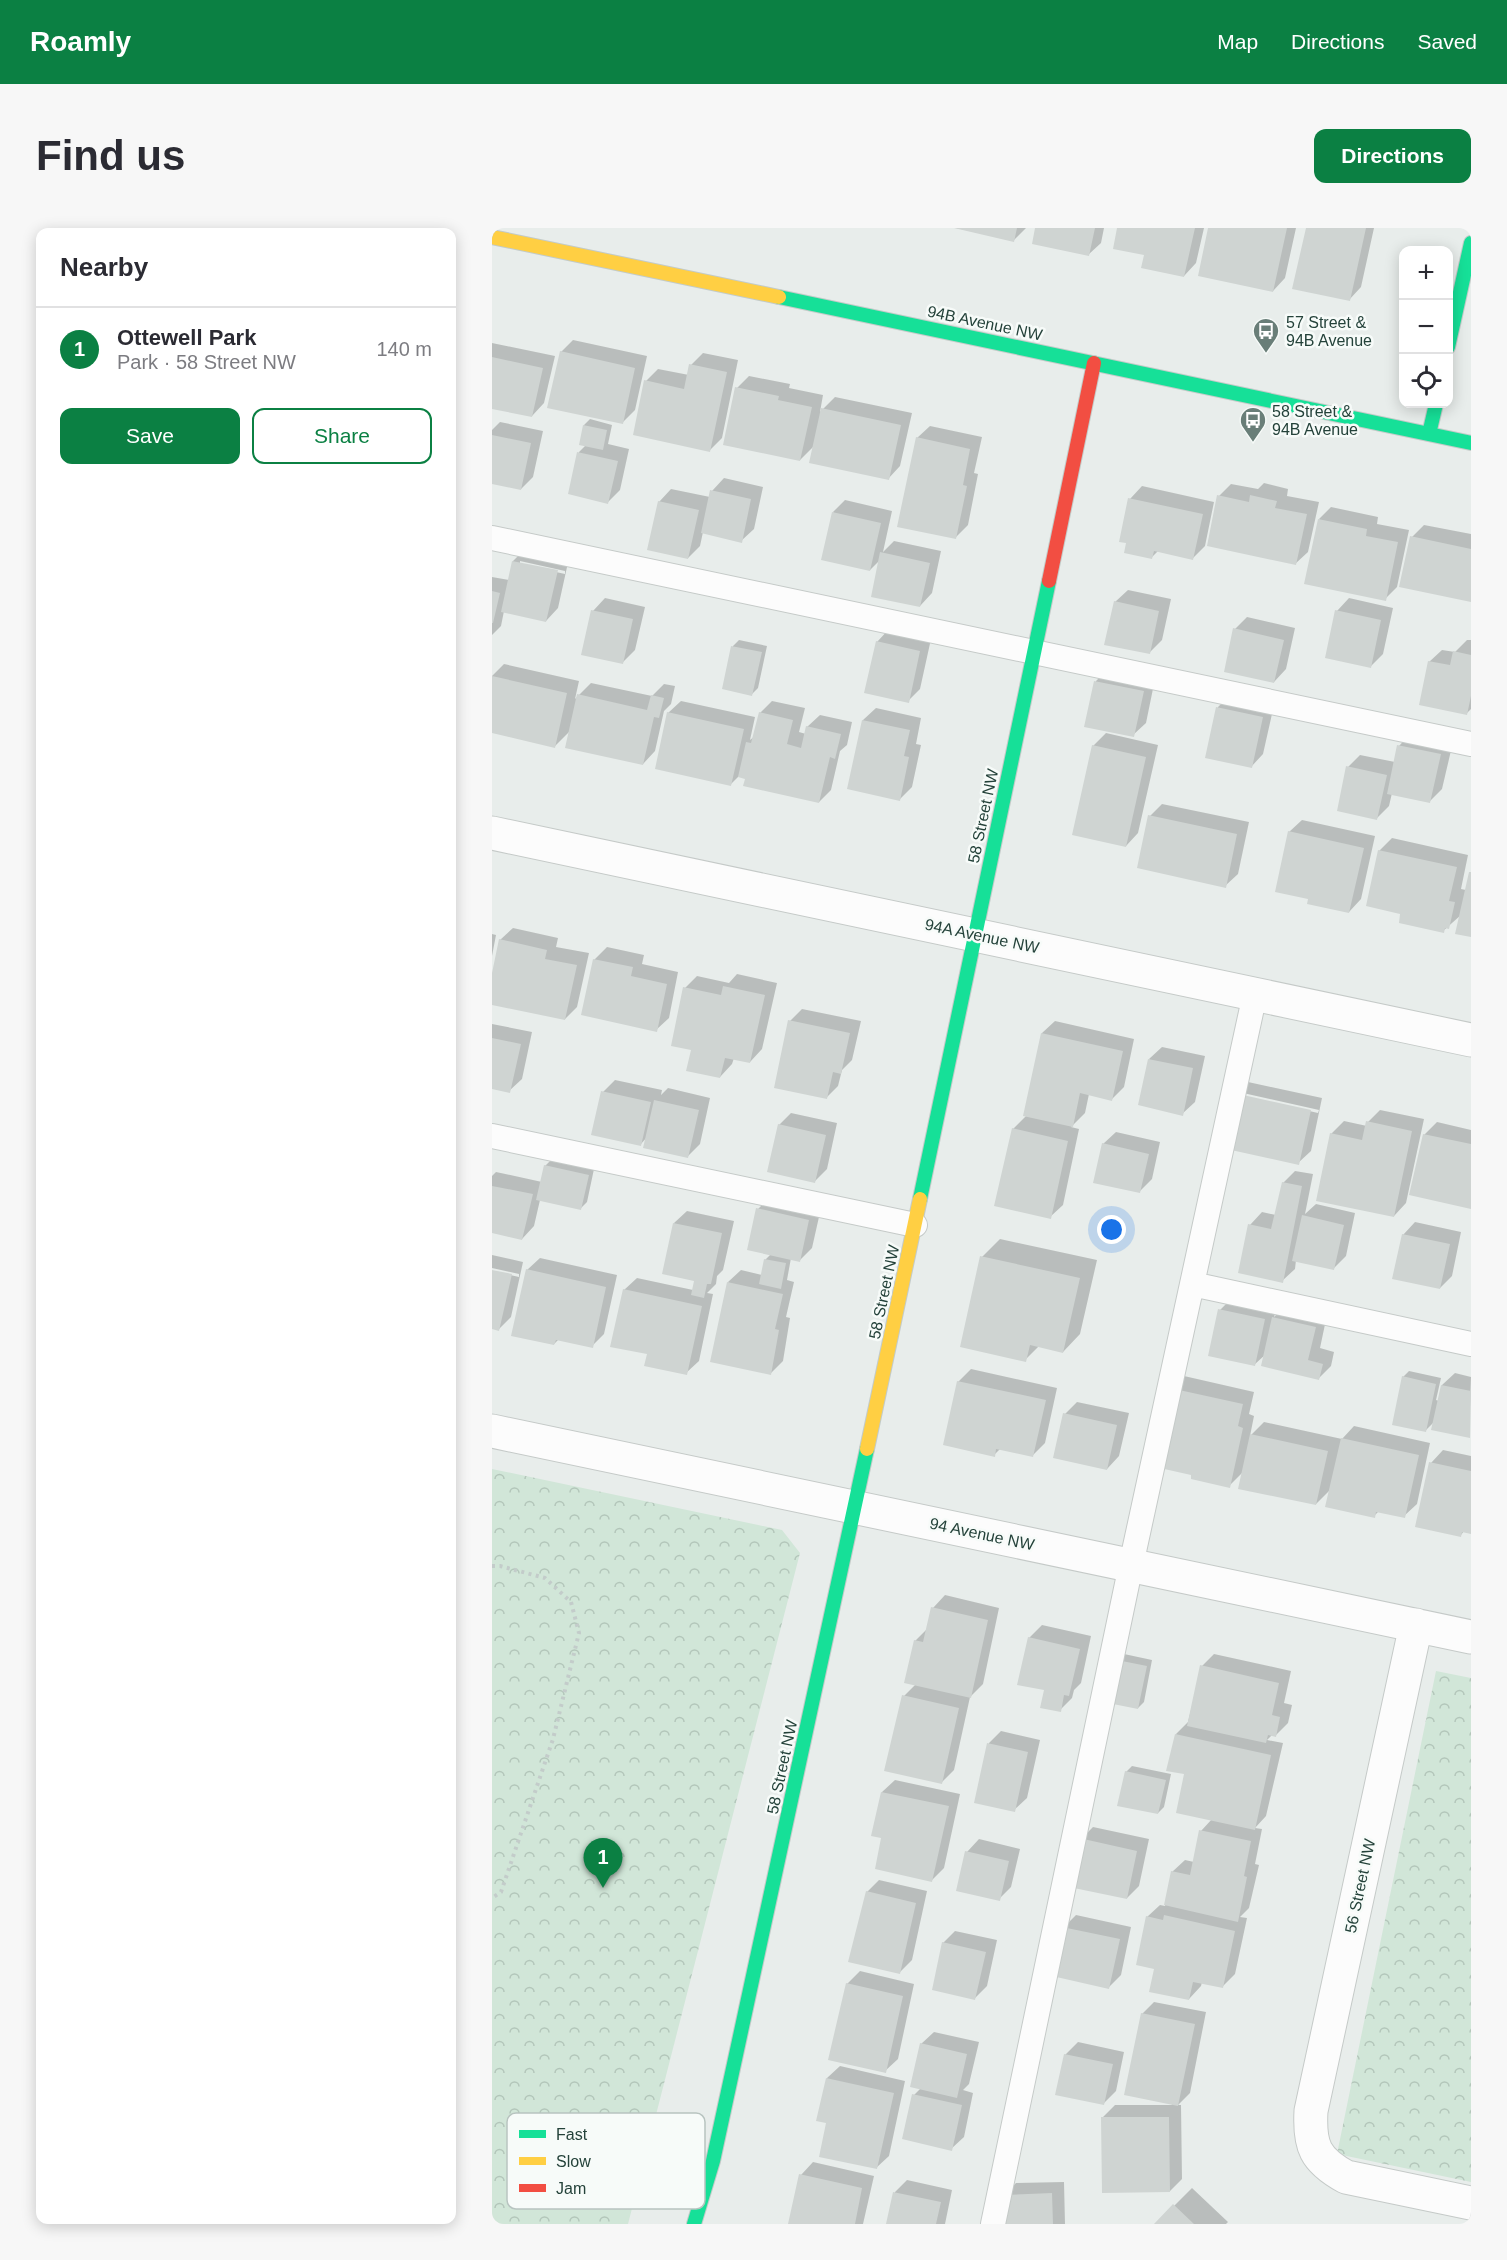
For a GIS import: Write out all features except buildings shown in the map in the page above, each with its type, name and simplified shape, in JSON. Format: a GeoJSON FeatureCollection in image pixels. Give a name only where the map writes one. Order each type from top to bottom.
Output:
{"type":"FeatureCollection","features":[{"type":"Feature","properties":{"kind":"street","name":"94B Avenue NW"},"geometry":{"type":"LineString","coordinates":[[492,237],[1471,443]]}},
{"type":"Feature","properties":{"kind":"street"},"geometry":{"type":"LineString","coordinates":[[1453,328],[1471,243]]}},
{"type":"Feature","properties":{"kind":"street","name":"58 Street NW"},"geometry":{"type":"LineString","coordinates":[[705,2188],[713,2162],[855,1507],[1094,363]]}},
{"type":"Feature","properties":{"kind":"street"},"geometry":{"type":"LineString","coordinates":[[1429,434],[1435,408]]}},
{"type":"Feature","properties":{"kind":"street","name":"94A Avenue NW"},"geometry":{"type":"LineString","coordinates":[[492,833],[1471,1040]]}},
{"type":"Feature","properties":{"kind":"street","name":"94 Avenue NW"},"geometry":{"type":"LineString","coordinates":[[492,1431],[1471,1637]]}},
{"type":"Feature","properties":{"kind":"street","name":"56 Street NW"},"geometry":{"type":"LineString","coordinates":[[1416,1625],[1311,2111],[1310,2130],[1313,2148],[1334,2170],[1346,2177],[1471,2203]]}},
{"type":"Feature","properties":{"kind":"street","name":"58 Street NW"},"geometry":{"type":"LineString","coordinates":[[694,2224],[699,2209]]}},
{"type":"Feature","properties":{"kind":"lane"},"geometry":{"type":"LineString","coordinates":[[492,538],[1471,744]]}},
{"type":"Feature","properties":{"kind":"lane"},"geometry":{"type":"LineString","coordinates":[[993,2224],[1131,1565],[1255,994]]}},
{"type":"Feature","properties":{"kind":"lane"},"geometry":{"type":"LineString","coordinates":[[492,1136],[915,1225]]}},
{"type":"Feature","properties":{"kind":"lane"},"geometry":{"type":"LineString","coordinates":[[1192,1284],[1471,1344]]}},
{"type":"Feature","properties":{"kind":"path"},"geometry":{"type":"LineString","coordinates":[[492,1566],[546,1578],[571,1602],[579,1633],[553,1739],[501,1892],[492,1898]]}},
{"type":"Feature","properties":{"kind":"green space"},"geometry":{"type":"Polygon","coordinates":[[[492,1469],[782,1530],[800,1553],[656,2113],[507,2113],[507,2209],[632,2209],[628,2224],[492,2224],[492,1469]]]}},
{"type":"Feature","properties":{"kind":"green space"},"geometry":{"type":"Polygon","coordinates":[[[1436,1671],[1471,1678],[1471,2182],[1337,2154],[1436,1671]]]}},
{"type":"Feature","properties":{"kind":"traffic: fast"},"geometry":{"type":"LineString","coordinates":[[1453,324],[1471,243]]}},
{"type":"Feature","properties":{"kind":"traffic: fast"},"geometry":{"type":"LineString","coordinates":[[779,297],[1471,443]]}},
{"type":"Feature","properties":{"kind":"traffic: fast"},"geometry":{"type":"LineString","coordinates":[[1429,434],[1435,408]]}},
{"type":"Feature","properties":{"kind":"traffic: fast"},"geometry":{"type":"LineString","coordinates":[[920,1199],[1049,581]]}},
{"type":"Feature","properties":{"kind":"traffic: fast"},"geometry":{"type":"LineString","coordinates":[[705,2188],[713,2161],[867,1449]]}},
{"type":"Feature","properties":{"kind":"traffic: fast"},"geometry":{"type":"LineString","coordinates":[[694,2224],[699,2209]]}},
{"type":"Feature","properties":{"kind":"traffic: slow"},"geometry":{"type":"LineString","coordinates":[[492,237],[779,297]]}},
{"type":"Feature","properties":{"kind":"traffic: slow"},"geometry":{"type":"LineString","coordinates":[[867,1449],[920,1199]]}},
{"type":"Feature","properties":{"kind":"traffic: jam"},"geometry":{"type":"LineString","coordinates":[[1049,581],[1094,363]]}},
{"type":"Feature","properties":{"kind":"place","name":"57 Street & 94B Avenue"},"geometry":{"type":"Point","coordinates":[1266,354]}},
{"type":"Feature","properties":{"kind":"place","name":"58 Street & 94B Avenue"},"geometry":{"type":"Point","coordinates":[1253,443]}},
{"type":"Feature","properties":{"kind":"place","name":"Ottewell Park"},"geometry":{"type":"Point","coordinates":[603,1888]}}]}
